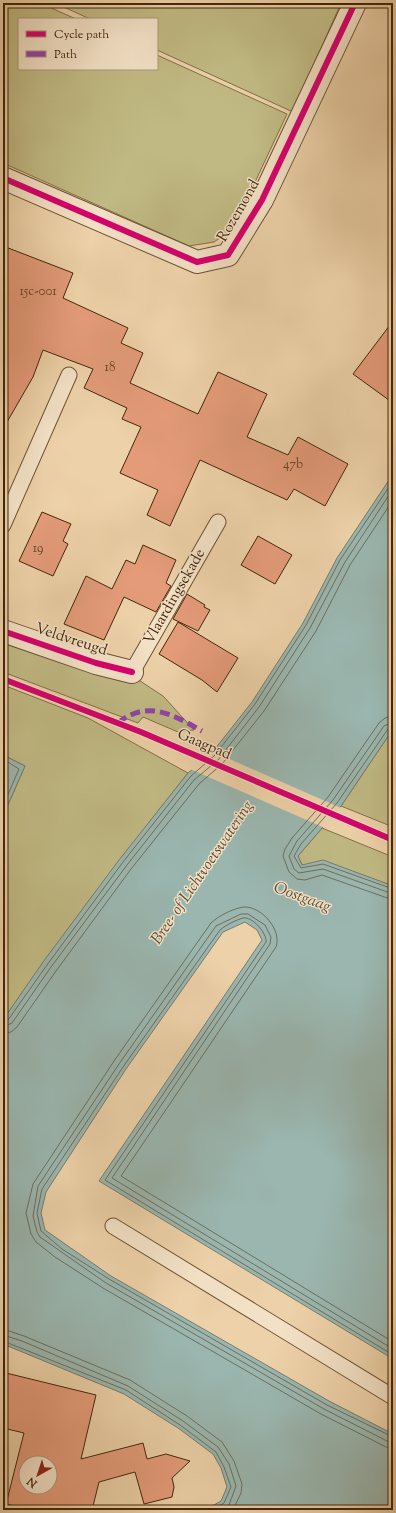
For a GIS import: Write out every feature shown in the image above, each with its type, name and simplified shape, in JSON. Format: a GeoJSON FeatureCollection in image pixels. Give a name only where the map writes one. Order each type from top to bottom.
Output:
{"type":"FeatureCollection","features":[{"type":"Feature","properties":{"kind":"street","name":"Rozemond"},"geometry":{"type":"LineString","coordinates":[[3,178],[197,262],[228,255],[262,200],[355,3]]}},
{"type":"Feature","properties":{"kind":"street","name":"Veldvreugd"},"geometry":{"type":"LineString","coordinates":[[3,631],[96,663],[132,672]]}},
{"type":"Feature","properties":{"kind":"lane"},"geometry":{"type":"LineString","coordinates":[[3,525],[70,375]]}},
{"type":"Feature","properties":{"kind":"lane","name":"Vlaardingsekade"},"geometry":{"type":"LineString","coordinates":[[132,672],[218,522]]}},
{"type":"Feature","properties":{"kind":"lane"},"geometry":{"type":"LineString","coordinates":[[113,1226],[393,1397]]}},
{"type":"Feature","properties":{"kind":"shaded area"},"geometry":{"type":"Polygon","coordinates":[[[3,3],[40,3],[74,18],[18,18],[18,70],[158,70],[158,55],[287,114],[233,229],[214,242],[189,246],[3,163],[3,3]]]}},
{"type":"Feature","properties":{"kind":"shaded area"},"geometry":{"type":"Polygon","coordinates":[[[55,3],[341,3],[293,112],[158,50],[158,18],[88,18],[55,3]]]}},
{"type":"Feature","properties":{"kind":"shaded area"},"geometry":{"type":"Polygon","coordinates":[[[3,642],[134,677],[163,696],[194,730],[178,732],[143,717],[138,723],[3,672],[3,642]]]}},
{"type":"Feature","properties":{"kind":"shaded area"},"geometry":{"type":"Polygon","coordinates":[[[3,685],[88,718],[188,773],[94,895],[3,1020],[3,816],[25,766],[3,755],[3,685]]]}},
{"type":"Feature","properties":{"kind":"shaded area"},"geometry":{"type":"Polygon","coordinates":[[[393,729],[393,827],[341,806],[393,729]]]}},
{"type":"Feature","properties":{"kind":"shaded area"},"geometry":{"type":"Polygon","coordinates":[[[322,828],[393,857],[393,886],[354,872],[302,865],[298,856],[322,828]]]}},
{"type":"Feature","properties":{"kind":"water"},"geometry":{"type":"Polygon","coordinates":[[[393,474],[393,729],[341,806],[298,856],[302,865],[323,860],[393,886],[393,1359],[99,1181],[262,940],[257,930],[245,922],[223,932],[126,1069],[46,1192],[41,1213],[45,1230],[111,1276],[329,1401],[393,1434],[393,1510],[205,1510],[221,1501],[227,1487],[221,1468],[213,1454],[178,1428],[124,1394],[3,1344],[3,1020],[43,962],[119,860],[188,773],[211,754],[252,702],[303,623],[337,558],[393,474]]]}},
{"type":"Feature","properties":{"kind":"water"},"geometry":{"type":"Polygon","coordinates":[[[3,755],[25,766],[3,816],[3,755]]]}},
{"type":"Feature","properties":{"kind":"pier"},"geometry":{"type":"Polygon","coordinates":[[[211,751],[341,808],[325,828],[190,769],[211,751]]]}},
{"type":"Feature","properties":{"kind":"building"},"geometry":{"type":"Polygon","coordinates":[[[3,246],[73,273],[63,298],[128,328],[121,343],[143,353],[130,383],[198,414],[218,372],[267,394],[247,437],[288,455],[298,437],[348,464],[325,506],[294,489],[287,500],[200,460],[170,526],[147,515],[158,490],[120,473],[141,427],[122,419],[127,408],[84,388],[93,369],[43,350],[33,377],[3,429],[3,246]]]}},
{"type":"Feature","properties":{"kind":"building"},"geometry":{"type":"Polygon","coordinates":[[[393,321],[393,403],[353,374],[393,321]]]}},
{"type":"Feature","properties":{"kind":"building"},"geometry":{"type":"Polygon","coordinates":[[[42,512],[71,524],[63,541],[68,544],[53,576],[19,561],[42,512]]]}},
{"type":"Feature","properties":{"kind":"building"},"geometry":{"type":"Polygon","coordinates":[[[258,536],[292,555],[275,584],[241,565],[258,536]]]}},
{"type":"Feature","properties":{"kind":"building"},"geometry":{"type":"Polygon","coordinates":[[[143,545],[176,560],[166,583],[171,586],[156,612],[124,597],[104,640],[64,624],[86,576],[112,589],[126,560],[135,564],[143,545]]]}},
{"type":"Feature","properties":{"kind":"building"},"geometry":{"type":"Polygon","coordinates":[[[187,594],[205,605],[204,607],[210,610],[198,631],[173,619],[187,594]]]}},
{"type":"Feature","properties":{"kind":"building"},"geometry":{"type":"Polygon","coordinates":[[[178,622],[238,658],[217,692],[202,680],[159,654],[178,622]]]}},
{"type":"Feature","properties":{"kind":"building"},"geometry":{"type":"Polygon","coordinates":[[[6,1373],[96,1395],[81,1459],[143,1443],[147,1459],[166,1454],[190,1461],[172,1478],[174,1487],[172,1497],[144,1504],[135,1472],[99,1482],[92,1510],[31,1510],[6,1504],[18,1457],[18,1495],[58,1495],[58,1455],[18,1455],[24,1433],[3,1428],[3,1385],[6,1373]]]}},
{"type":"Feature","properties":{"kind":"marked path"},"geometry":{"type":"LineString","coordinates":[[118,723],[139,712],[150,711],[171,715],[202,731]]}},
{"type":"Feature","properties":{"kind":"cycle path"},"geometry":{"type":"LineString","coordinates":[[3,178],[197,262],[228,255],[262,200],[355,3]]}},
{"type":"Feature","properties":{"kind":"cycle path"},"geometry":{"type":"LineString","coordinates":[[3,631],[96,663],[132,672]]}},
{"type":"Feature","properties":{"kind":"cycle path","name":"Gaagpad"},"geometry":{"type":"LineString","coordinates":[[3,679],[141,732],[393,840]]}},
{"type":"Feature","properties":{"kind":"water label","name":"Bree- of Lichtvoetswatering"},"geometry":{"type":"Point","coordinates":[203,873]}},
{"type":"Feature","properties":{"kind":"water label","name":"Oostgaag"},"geometry":{"type":"Point","coordinates":[302,898]}}]}
